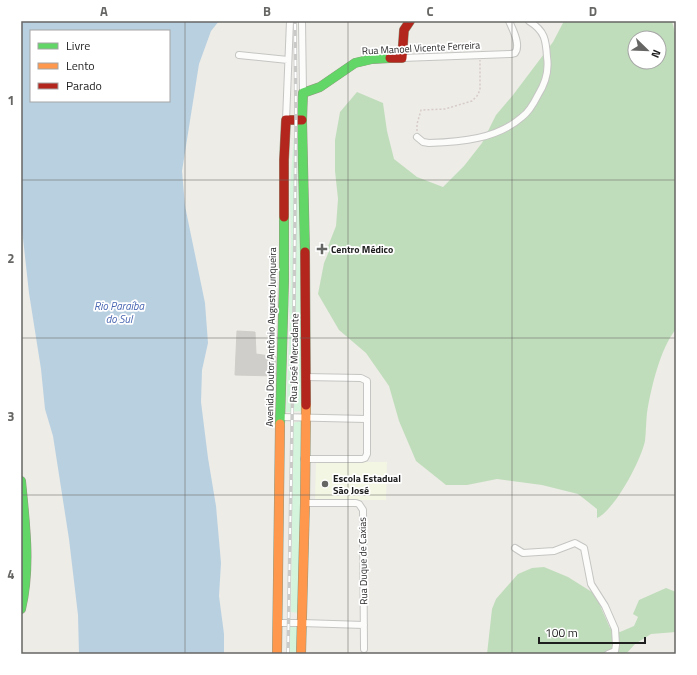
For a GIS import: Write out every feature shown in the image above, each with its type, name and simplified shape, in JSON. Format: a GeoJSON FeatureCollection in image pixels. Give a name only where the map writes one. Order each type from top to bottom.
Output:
{"type":"FeatureCollection","features":[{"type":"Feature","properties":{"kind":"main road"},"geometry":{"type":"LineString","coordinates":[[402,58],[404,30],[410,21]]}},
{"type":"Feature","properties":{"kind":"main road","name":"Rua Manoel Vicente Ferreira"},"geometry":{"type":"LineString","coordinates":[[303,93],[320,87],[354,63],[368,60],[402,58]]}},
{"type":"Feature","properties":{"kind":"main road","name":"Rua José Mercadante"},"geometry":{"type":"LineString","coordinates":[[301,654],[305,503],[304,459],[306,377],[305,218],[302,120],[303,93]]}},
{"type":"Feature","properties":{"kind":"main road"},"geometry":{"type":"LineString","coordinates":[[286,120],[302,120]]}},
{"type":"Feature","properties":{"kind":"main road","name":"Avenida Doutor Antônio Augusto Junqueira"},"geometry":{"type":"LineString","coordinates":[[277,654],[284,276],[283,181],[286,120]]}},
{"type":"Feature","properties":{"kind":"main road"},"geometry":{"type":"LineString","coordinates":[[21,481],[28,567],[26,587],[21,609]]}},
{"type":"Feature","properties":{"kind":"street","name":"Avenida Doutor Antônio Augusto Junqueira"},"geometry":{"type":"LineString","coordinates":[[286,120],[290,21]]}},
{"type":"Feature","properties":{"kind":"street"},"geometry":{"type":"LineString","coordinates":[[302,21],[303,93]]}},
{"type":"Feature","properties":{"kind":"street","name":"Rua Manoel Vicente Ferreira"},"geometry":{"type":"LineString","coordinates":[[402,58],[480,56],[515,53],[517,48],[515,36],[509,21]]}},
{"type":"Feature","properties":{"kind":"street"},"geometry":{"type":"LineString","coordinates":[[417,137],[423,142],[429,143],[470,140],[494,133],[522,117],[534,103],[542,88],[547,72],[548,60],[545,37],[537,26],[529,21]]}},
{"type":"Feature","properties":{"kind":"street"},"geometry":{"type":"LineString","coordinates":[[239,55],[288,60]]}},
{"type":"Feature","properties":{"kind":"street"},"geometry":{"type":"LineString","coordinates":[[304,459],[362,460],[367,454],[366,380],[361,378],[306,377]]}},
{"type":"Feature","properties":{"kind":"street"},"geometry":{"type":"LineString","coordinates":[[281,417],[366,419]]}},
{"type":"Feature","properties":{"kind":"street","name":"Rua Duque de Caxias"},"geometry":{"type":"LineString","coordinates":[[305,503],[356,503],[361,506],[363,518],[364,649]]}},
{"type":"Feature","properties":{"kind":"street"},"geometry":{"type":"LineString","coordinates":[[515,548],[523,553],[554,551],[575,543],[584,548],[592,584],[605,606],[615,628],[615,652],[608,654]]}},
{"type":"Feature","properties":{"kind":"street"},"geometry":{"type":"LineString","coordinates":[[277,623],[364,625]]}},
{"type":"Feature","properties":{"kind":"path"},"geometry":{"type":"LineString","coordinates":[[417,137],[417,124],[420,110],[445,109],[472,101],[477,96],[480,90],[480,56]]}},
{"type":"Feature","properties":{"kind":"shaded area"},"geometry":{"type":"Polygon","coordinates":[[[316,462],[387,462],[386,500],[315,500],[316,462]]]}},
{"type":"Feature","properties":{"kind":"green space"},"geometry":{"type":"Polygon","coordinates":[[[564,21],[672,21],[676,37],[676,329],[665,347],[657,369],[647,413],[643,449],[633,472],[619,495],[612,505],[597,518],[597,509],[578,494],[542,485],[497,479],[467,485],[446,485],[416,461],[399,421],[389,386],[366,353],[339,330],[318,294],[324,263],[330,249],[327,249],[336,226],[338,199],[335,171],[335,140],[340,112],[357,92],[383,103],[387,131],[394,159],[417,177],[443,187],[464,166],[482,143],[496,115],[553,42],[564,21]]]}},
{"type":"Feature","properties":{"kind":"green space"},"geometry":{"type":"Polygon","coordinates":[[[302,131],[303,411],[286,412],[290,318],[288,304],[291,285],[290,189],[294,135],[302,131]]]}},
{"type":"Feature","properties":{"kind":"green space"},"geometry":{"type":"Polygon","coordinates":[[[304,420],[299,613],[291,612],[293,423],[304,420]]]}},
{"type":"Feature","properties":{"kind":"green space"},"geometry":{"type":"Polygon","coordinates":[[[544,567],[568,577],[595,594],[610,628],[620,632],[634,626],[638,617],[633,614],[639,600],[666,588],[676,592],[676,632],[651,634],[635,644],[626,654],[487,654],[492,609],[496,599],[518,574],[532,568],[544,567]]]}},
{"type":"Feature","properties":{"kind":"green space"},"geometry":{"type":"Polygon","coordinates":[[[301,624],[300,654],[289,654],[290,626],[301,624]]]}},
{"type":"Feature","properties":{"kind":"water","name":"Rio Paraíba do Sul"},"geometry":{"type":"Polygon","coordinates":[[[21,21],[219,21],[211,31],[199,64],[182,171],[185,206],[205,303],[208,343],[202,370],[201,402],[216,506],[221,563],[219,596],[224,634],[224,654],[79,654],[78,615],[69,539],[53,436],[45,409],[41,369],[29,293],[21,220],[21,21]]]}},
{"type":"Feature","properties":{"kind":"building"},"geometry":{"type":"Polygon","coordinates":[[[237,331],[255,332],[256,354],[276,357],[276,376],[235,375],[237,331]]]}},
{"type":"Feature","properties":{"kind":"railway"},"geometry":{"type":"LineString","coordinates":[[288,654],[294,309],[296,120],[295,21]]}},
{"type":"Feature","properties":{"kind":"traffic: fast"},"geometry":{"type":"LineString","coordinates":[[305,252],[302,120],[303,93],[320,87],[355,63],[372,59],[390,58]]}},
{"type":"Feature","properties":{"kind":"traffic: fast"},"geometry":{"type":"LineString","coordinates":[[280,424],[284,280],[284,217]]}},
{"type":"Feature","properties":{"kind":"traffic: fast"},"geometry":{"type":"LineString","coordinates":[[21,481],[26,545],[26,577],[21,609]]}},
{"type":"Feature","properties":{"kind":"traffic: slow"},"geometry":{"type":"LineString","coordinates":[[301,654],[306,405]]}},
{"type":"Feature","properties":{"kind":"traffic: slow"},"geometry":{"type":"LineString","coordinates":[[277,654],[280,424]]}},
{"type":"Feature","properties":{"kind":"traffic: jam"},"geometry":{"type":"LineString","coordinates":[[390,58],[402,58],[404,30],[410,21]]}},
{"type":"Feature","properties":{"kind":"traffic: jam"},"geometry":{"type":"LineString","coordinates":[[284,217],[286,120],[302,120]]}},
{"type":"Feature","properties":{"kind":"traffic: jam"},"geometry":{"type":"LineString","coordinates":[[305,252],[306,405]]}},
{"type":"Feature","properties":{"kind":"place","name":"Centro Médico"},"geometry":{"type":"Point","coordinates":[322,249]}},
{"type":"Feature","properties":{"kind":"place","name":"Escola Estadual São José"},"geometry":{"type":"Point","coordinates":[325,484]}}]}
